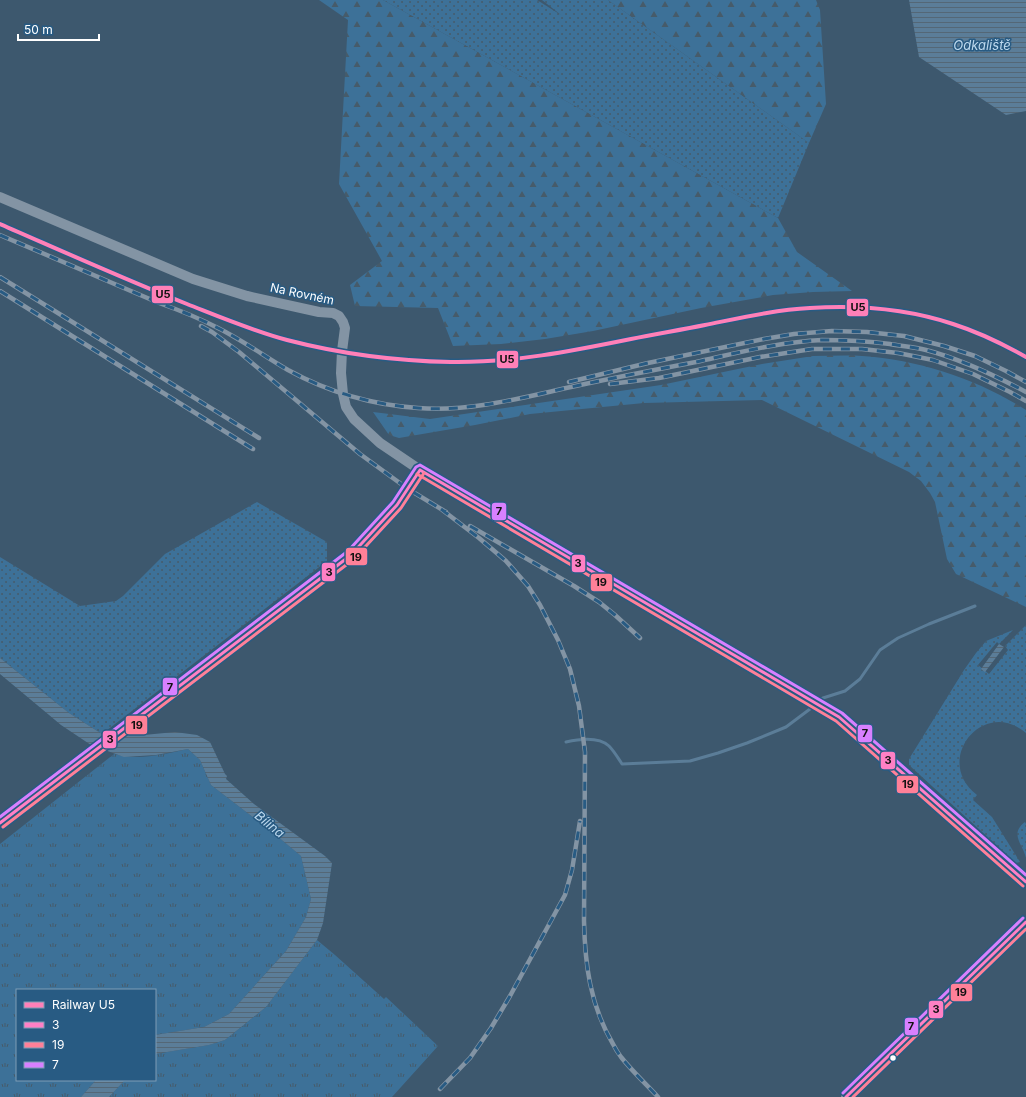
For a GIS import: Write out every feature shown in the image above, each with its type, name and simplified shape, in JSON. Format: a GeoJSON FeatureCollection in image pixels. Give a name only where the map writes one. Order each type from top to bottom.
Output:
{"type":"FeatureCollection","features":[{"type":"Feature","properties":{"kind":"street","name":"Na Rovném"},"geometry":{"type":"LineString","coordinates":[[0,198],[193,279],[247,296],[319,312],[333,313],[339,316],[345,328],[341,373],[342,394],[346,407],[354,419],[380,443],[420,470],[839,717],[1026,882]]}},
{"type":"Feature","properties":{"kind":"street"},"geometry":{"type":"LineString","coordinates":[[0,823],[351,555],[397,505],[420,470]]}},
{"type":"Feature","properties":{"kind":"street"},"geometry":{"type":"LineString","coordinates":[[846,1097],[1026,922]]}},
{"type":"Feature","properties":{"kind":"green space"},"geometry":{"type":"Polygon","coordinates":[[[319,0],[383,0],[778,218],[797,252],[852,291],[773,295],[701,308],[593,331],[545,339],[501,344],[453,346],[438,308],[355,306],[350,285],[382,261],[339,184],[348,20],[319,0]]]}},
{"type":"Feature","properties":{"kind":"green space"},"geometry":{"type":"Polygon","coordinates":[[[383,0],[537,0],[561,15],[542,0],[608,0],[809,143],[778,218],[383,0]]]}},
{"type":"Feature","properties":{"kind":"green space"},"geometry":{"type":"Polygon","coordinates":[[[608,0],[816,0],[820,10],[826,104],[809,143],[608,0]]]}},
{"type":"Feature","properties":{"kind":"green space"},"geometry":{"type":"Polygon","coordinates":[[[813,356],[862,356],[884,358],[926,367],[968,380],[1026,410],[1026,607],[956,574],[947,559],[935,502],[921,481],[909,472],[762,400],[644,403],[530,414],[399,438],[389,435],[373,412],[430,419],[661,385],[762,364],[813,356]]]}},
{"type":"Feature","properties":{"kind":"green space"},"geometry":{"type":"Polygon","coordinates":[[[257,502],[327,542],[327,561],[102,734],[69,713],[0,658],[0,557],[80,606],[116,601],[123,596],[165,554],[257,502]]]}},
{"type":"Feature","properties":{"kind":"green space"},"geometry":{"type":"Polygon","coordinates":[[[1026,625],[1026,733],[1010,724],[994,722],[980,727],[968,737],[961,751],[960,766],[964,781],[977,795],[973,800],[992,817],[1020,862],[1016,863],[909,765],[909,759],[964,670],[986,641],[1013,630],[999,644],[997,642],[978,665],[989,674],[1008,650],[1005,646],[1026,625]]]}},
{"type":"Feature","properties":{"kind":"green space"},"geometry":{"type":"Polygon","coordinates":[[[188,749],[200,760],[211,785],[301,856],[311,899],[306,917],[286,951],[229,1014],[204,1027],[156,1035],[156,989],[16,989],[16,1081],[95,1081],[81,1097],[0,1097],[0,844],[114,754],[132,757],[161,755],[188,749]]]}},
{"type":"Feature","properties":{"kind":"green space"},"geometry":{"type":"Polygon","coordinates":[[[1025,822],[1026,858],[1017,835],[1020,826],[1025,822]]]}},
{"type":"Feature","properties":{"kind":"green space"},"geometry":{"type":"Polygon","coordinates":[[[317,940],[384,999],[386,997],[438,1046],[392,1097],[109,1097],[124,1081],[156,1081],[156,1054],[209,1045],[225,1040],[266,1007],[317,940]]]}},
{"type":"Feature","properties":{"kind":"water","name":"Odkaliště"},"geometry":{"type":"Polygon","coordinates":[[[909,0],[1026,0],[1026,111],[1006,115],[919,57],[909,0]]]}},
{"type":"Feature","properties":{"kind":"water"},"geometry":{"type":"Polygon","coordinates":[[[999,644],[1004,647],[985,672],[981,669],[999,644]]]}},
{"type":"Feature","properties":{"kind":"water","name":"Bílina"},"geometry":{"type":"Polygon","coordinates":[[[0,658],[69,713],[102,734],[144,735],[175,732],[197,735],[210,742],[227,776],[226,779],[254,804],[325,856],[332,863],[323,923],[317,940],[266,1007],[225,1040],[209,1045],[156,1054],[156,1035],[204,1027],[229,1014],[286,951],[306,917],[311,899],[301,856],[211,785],[200,760],[188,749],[156,755],[124,757],[91,745],[61,725],[0,674],[0,658]]]}},
{"type":"Feature","properties":{"kind":"water"},"geometry":{"type":"Polygon","coordinates":[[[95,1081],[124,1081],[109,1097],[81,1097],[95,1081]]]}},
{"type":"Feature","properties":{"kind":"waterway"},"geometry":{"type":"LineString","coordinates":[[818,702],[823,698],[845,691],[860,679],[880,650],[898,638],[975,606]]}},
{"type":"Feature","properties":{"kind":"waterway"},"geometry":{"type":"LineString","coordinates":[[566,742],[588,739],[605,743],[614,752],[622,764],[690,761],[747,743],[786,727],[814,706]]}},
{"type":"Feature","properties":{"kind":"railway"},"geometry":{"type":"LineString","coordinates":[[0,235],[204,321],[236,338],[303,378],[335,391],[384,404],[437,409],[476,406],[514,400],[758,348],[822,340],[873,342],[926,350],[977,368],[1026,392]]}},
{"type":"Feature","properties":{"kind":"railway"},"geometry":{"type":"LineString","coordinates":[[0,277],[259,438]]}},
{"type":"Feature","properties":{"kind":"railway"},"geometry":{"type":"LineString","coordinates":[[0,291],[253,449]]}},
{"type":"Feature","properties":{"kind":"railway"},"geometry":{"type":"LineString","coordinates":[[201,326],[212,332],[239,352],[360,454],[408,489],[446,512]]}},
{"type":"Feature","properties":{"kind":"railway"},"geometry":{"type":"LineString","coordinates":[[569,382],[648,363],[764,339],[794,334],[832,331],[867,332],[904,336],[944,346],[975,356],[1026,382]]}},
{"type":"Feature","properties":{"kind":"railway"},"geometry":{"type":"LineString","coordinates":[[610,384],[659,378],[760,357],[812,349],[862,349],[898,353],[933,360],[973,374],[1026,401]]}},
{"type":"Feature","properties":{"kind":"railway"},"geometry":{"type":"LineString","coordinates":[[441,509],[506,561],[528,586],[540,605],[558,640],[570,669],[579,706],[585,752],[584,921],[590,984],[599,1015],[621,1057],[658,1097]]}},
{"type":"Feature","properties":{"kind":"railway"},"geometry":{"type":"LineString","coordinates":[[470,526],[599,602],[640,638]]}},
{"type":"Feature","properties":{"kind":"railway"},"geometry":{"type":"LineString","coordinates":[[440,1089],[470,1058],[491,1028],[565,895],[572,870],[580,821]]}},
{"type":"Feature","properties":{"kind":"rail line","name":"U5"},"geometry":{"type":"LineString","coordinates":[[0,224],[140,285],[249,328],[307,345],[369,356],[451,362],[497,361],[587,348],[770,312],[810,308],[846,307],[882,309],[936,319],[981,335],[1026,357]]}},
{"type":"Feature","properties":{"kind":"transit line","name":"7"},"geometry":{"type":"LineString","coordinates":[[0,817],[348,551],[393,502],[416,467],[420,465],[842,713],[1026,875]]}},
{"type":"Feature","properties":{"kind":"transit line","name":"3"},"geometry":{"type":"LineString","coordinates":[[420,470],[839,717],[1026,882]]}},
{"type":"Feature","properties":{"kind":"transit line","name":"3"},"geometry":{"type":"LineString","coordinates":[[0,823],[351,555],[397,505],[420,470]]}},
{"type":"Feature","properties":{"kind":"transit line","name":"19"},"geometry":{"type":"LineString","coordinates":[[3,827],[354,559],[401,508],[424,473]]}},
{"type":"Feature","properties":{"kind":"transit line","name":"19"},"geometry":{"type":"LineString","coordinates":[[417,474],[836,721],[1023,886]]}},
{"type":"Feature","properties":{"kind":"transit line","name":"7"},"geometry":{"type":"LineString","coordinates":[[843,1093],[1023,918]]}},
{"type":"Feature","properties":{"kind":"transit line","name":"3"},"geometry":{"type":"LineString","coordinates":[[846,1097],[1026,922]]}},
{"type":"Feature","properties":{"kind":"transit line","name":"19"},"geometry":{"type":"LineString","coordinates":[[853,1097],[1026,929]]}}]}
